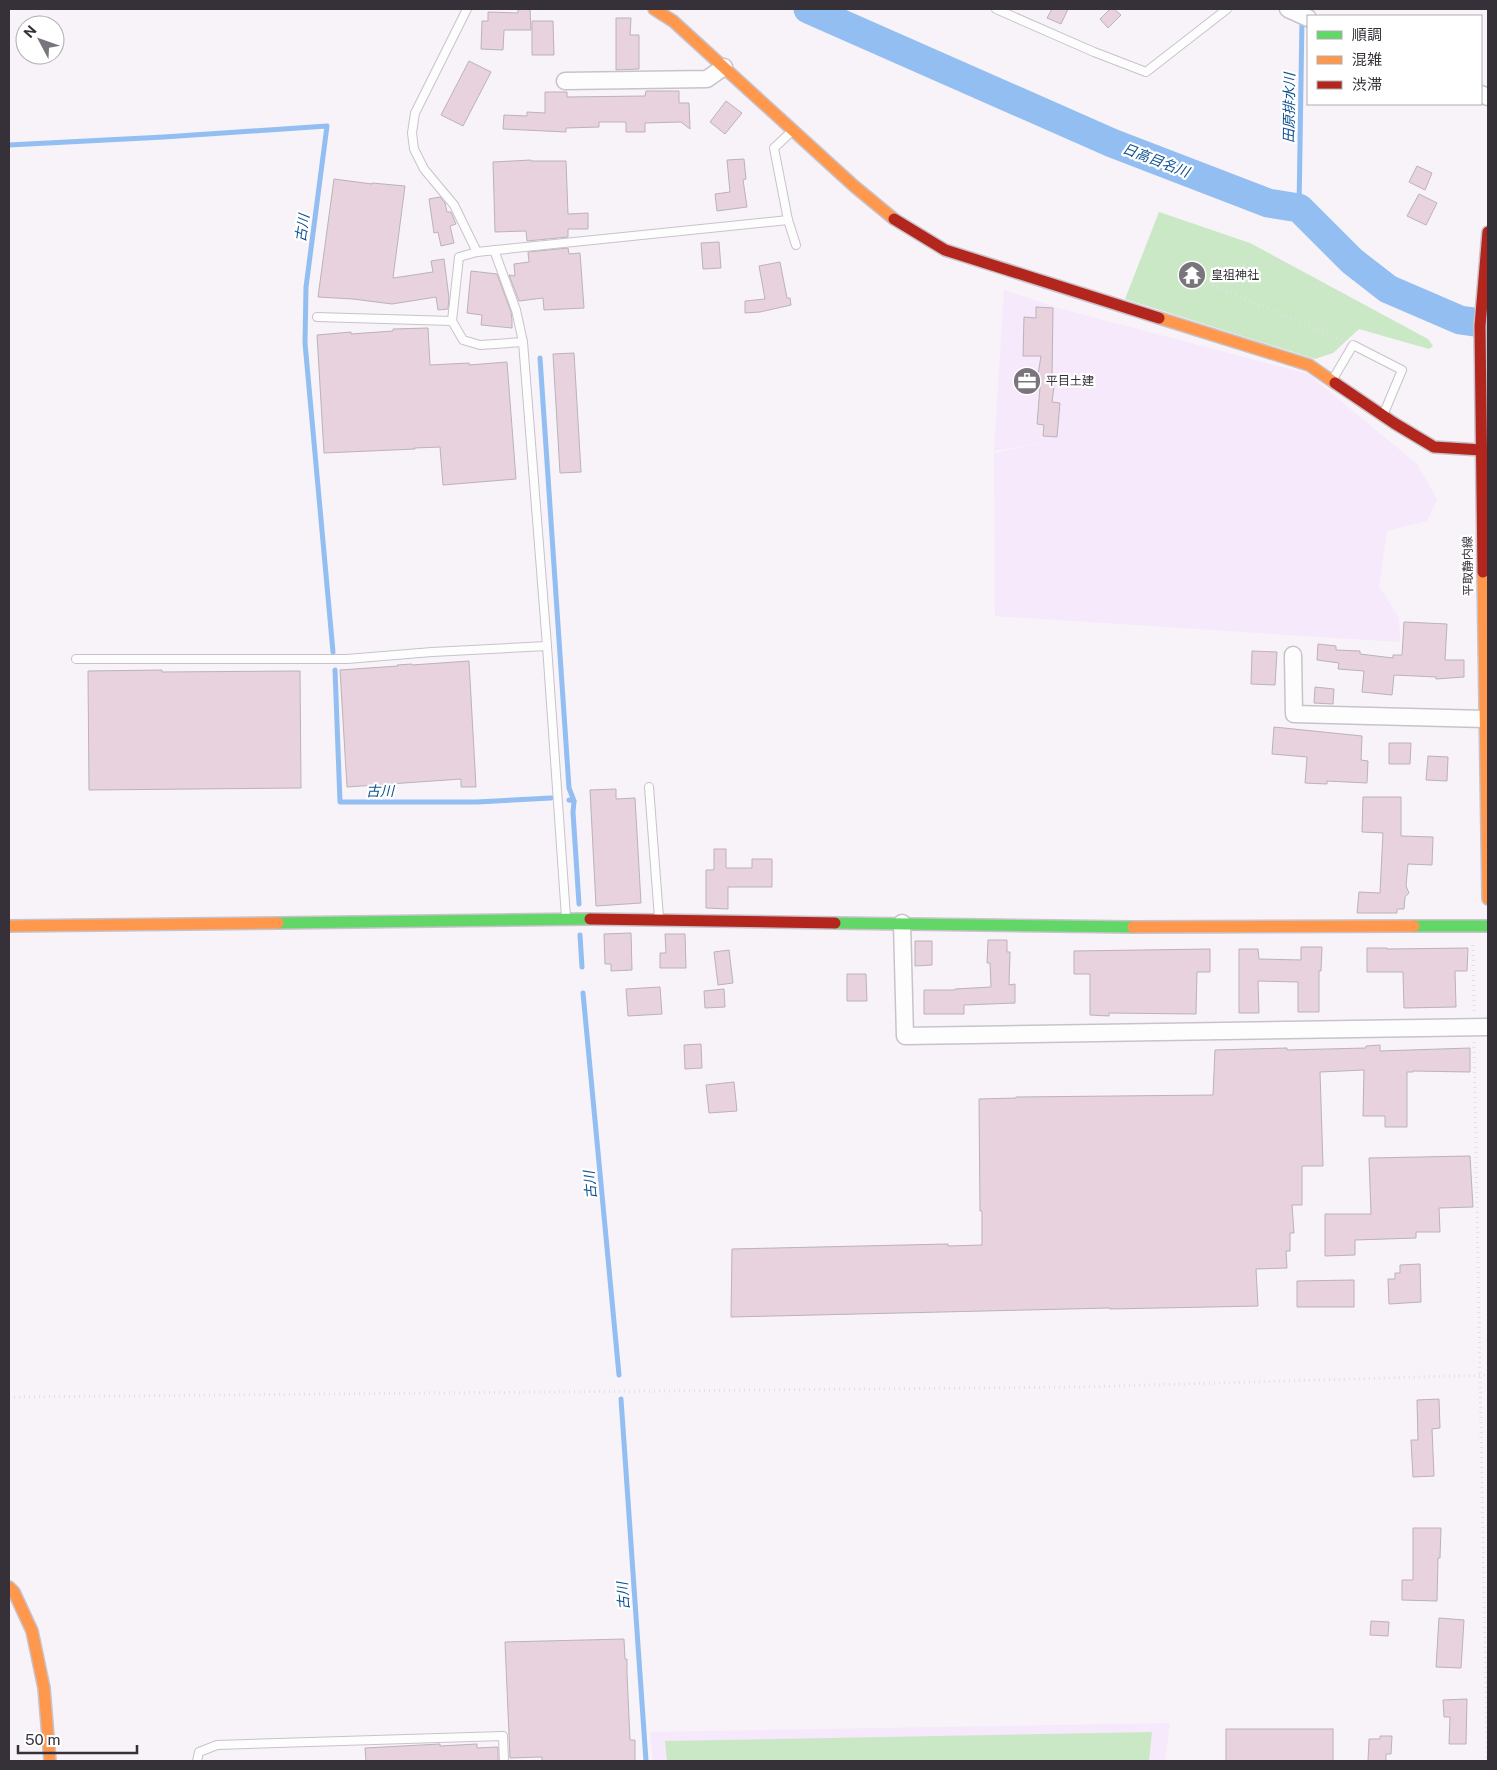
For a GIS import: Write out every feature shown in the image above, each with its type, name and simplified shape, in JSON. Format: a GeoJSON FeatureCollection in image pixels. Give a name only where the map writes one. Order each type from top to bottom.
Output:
{"type":"FeatureCollection","features":[{"type":"Feature","properties":{"kind":"street"},"geometry":{"type":"LineString","coordinates":[[654,9],[673,21],[854,186],[896,221],[945,250],[1309,366],[1383,416],[1434,447],[1484,450]]}},
{"type":"Feature","properties":{"kind":"street"},"geometry":{"type":"LineString","coordinates":[[1288,9],[1307,18]]}},
{"type":"Feature","properties":{"kind":"street"},"geometry":{"type":"LineString","coordinates":[[565,82],[707,79],[724,67]]}},
{"type":"Feature","properties":{"kind":"street","name":"平取静内線"},"geometry":{"type":"LineString","coordinates":[[1488,232],[1480,364],[1484,450],[1488,899]]}},
{"type":"Feature","properties":{"kind":"street"},"geometry":{"type":"LineString","coordinates":[[1293,655],[1294,714],[1485,719]]}},
{"type":"Feature","properties":{"kind":"street"},"geometry":{"type":"LineString","coordinates":[[9,926],[566,918],[1050,927],[1488,926]]}},
{"type":"Feature","properties":{"kind":"street"},"geometry":{"type":"LineString","coordinates":[[902,923],[904,1036],[1481,1027]]}},
{"type":"Feature","properties":{"kind":"street"},"geometry":{"type":"LineString","coordinates":[[9,1587],[14,1592],[32,1631],[44,1688],[50,1761]]}},
{"type":"Feature","properties":{"kind":"lane"},"geometry":{"type":"LineString","coordinates":[[468,9],[414,113],[412,133],[414,148],[424,169],[454,204],[477,252]]}},
{"type":"Feature","properties":{"kind":"lane"},"geometry":{"type":"LineString","coordinates":[[996,9],[1094,52],[1146,72],[1227,9]]}},
{"type":"Feature","properties":{"kind":"lane"},"geometry":{"type":"LineString","coordinates":[[793,130],[774,148],[788,220],[796,245]]}},
{"type":"Feature","properties":{"kind":"lane"},"geometry":{"type":"LineString","coordinates":[[523,342],[480,345],[463,340],[452,321],[459,257],[494,250],[788,220]]}},
{"type":"Feature","properties":{"kind":"lane"},"geometry":{"type":"LineString","coordinates":[[494,250],[516,310],[523,342],[566,918]]}},
{"type":"Feature","properties":{"kind":"lane"},"geometry":{"type":"LineString","coordinates":[[317,318],[452,321]]}},
{"type":"Feature","properties":{"kind":"lane"},"geometry":{"type":"LineString","coordinates":[[1332,380],[1353,345],[1402,370],[1383,416]]}},
{"type":"Feature","properties":{"kind":"lane"},"geometry":{"type":"LineString","coordinates":[[76,660],[347,659],[547,646]]}},
{"type":"Feature","properties":{"kind":"lane"},"geometry":{"type":"LineString","coordinates":[[649,787],[659,920]]}},
{"type":"Feature","properties":{"kind":"lane"},"geometry":{"type":"LineString","coordinates":[[197,1761],[199,1752],[217,1745],[502,1736],[504,1761]]}},
{"type":"Feature","properties":{"kind":"path"},"geometry":{"type":"LineString","coordinates":[[1203,281],[1353,345]]}},
{"type":"Feature","properties":{"kind":"path"},"geometry":{"type":"LineString","coordinates":[[1472,926],[1481,1027],[1481,1375],[1487,1761]]}},
{"type":"Feature","properties":{"kind":"path"},"geometry":{"type":"LineString","coordinates":[[9,1398],[1082,1387],[1488,1375]]}},
{"type":"Feature","properties":{"kind":"shaded area"},"geometry":{"type":"Polygon","coordinates":[[[1004,290],[1058,308],[1308,374],[1417,464],[1437,499],[1427,521],[1387,531],[1379,586],[1399,618],[1400,642],[995,616],[994,453],[1051,441],[994,451],[1004,290]]]}},
{"type":"Feature","properties":{"kind":"shaded area"},"geometry":{"type":"Polygon","coordinates":[[[1170,1723],[1165,1761],[653,1761],[650,1732],[1170,1723]]]}},
{"type":"Feature","properties":{"kind":"green space"},"geometry":{"type":"Polygon","coordinates":[[[1159,212],[1250,243],[1428,339],[1433,346],[1429,349],[1359,329],[1333,353],[1315,359],[1125,299],[1159,212]]]}},
{"type":"Feature","properties":{"kind":"green space"},"geometry":{"type":"Polygon","coordinates":[[[1152,1732],[1149,1761],[667,1761],[665,1741],[1152,1732]]]}},
{"type":"Feature","properties":{"kind":"building"},"geometry":{"type":"Polygon","coordinates":[[[518,9],[530,9],[531,30],[504,30],[503,50],[481,49],[482,21],[488,21],[488,12],[518,13],[518,9]]]}},
{"type":"Feature","properties":{"kind":"building"},"geometry":{"type":"Polygon","coordinates":[[[1052,9],[1068,9],[1061,24],[1047,18],[1052,9]]]}},
{"type":"Feature","properties":{"kind":"building"},"geometry":{"type":"Polygon","coordinates":[[[1110,9],[1114,9],[1121,15],[1108,28],[1100,19],[1110,9]]]}},
{"type":"Feature","properties":{"kind":"building"},"geometry":{"type":"Polygon","coordinates":[[[616,18],[631,18],[630,35],[639,35],[639,69],[616,70],[616,18]]]}},
{"type":"Feature","properties":{"kind":"building"},"geometry":{"type":"Polygon","coordinates":[[[532,21],[553,21],[554,55],[532,55],[532,21]]]}},
{"type":"Feature","properties":{"kind":"building"},"geometry":{"type":"Polygon","coordinates":[[[469,61],[491,72],[463,126],[441,115],[469,61]]]}},
{"type":"Feature","properties":{"kind":"building"},"geometry":{"type":"Polygon","coordinates":[[[646,91],[679,91],[679,103],[689,103],[690,129],[681,122],[645,123],[645,132],[626,132],[626,122],[599,122],[599,127],[566,128],[566,132],[503,129],[504,115],[527,116],[527,112],[545,113],[545,92],[567,92],[567,97],[645,96],[646,91]]]}},
{"type":"Feature","properties":{"kind":"building"},"geometry":{"type":"Polygon","coordinates":[[[726,101],[742,113],[725,134],[710,122],[726,101]]]}},
{"type":"Feature","properties":{"kind":"building"},"geometry":{"type":"Polygon","coordinates":[[[744,159],[746,179],[743,180],[747,207],[717,211],[715,194],[730,192],[727,160],[744,159]]]}},
{"type":"Feature","properties":{"kind":"building"},"geometry":{"type":"Polygon","coordinates":[[[566,161],[568,214],[588,213],[588,229],[568,229],[568,237],[527,241],[526,231],[495,232],[493,162],[566,161]]]}},
{"type":"Feature","properties":{"kind":"building"},"geometry":{"type":"Polygon","coordinates":[[[1417,166],[1432,173],[1425,190],[1409,182],[1417,166]]]}},
{"type":"Feature","properties":{"kind":"building"},"geometry":{"type":"Polygon","coordinates":[[[334,179],[405,186],[393,278],[433,272],[431,261],[444,259],[449,298],[448,309],[438,310],[436,297],[392,304],[318,297],[334,179]]]}},
{"type":"Feature","properties":{"kind":"building"},"geometry":{"type":"Polygon","coordinates":[[[1419,194],[1437,203],[1426,225],[1407,216],[1419,194]]]}},
{"type":"Feature","properties":{"kind":"building"},"geometry":{"type":"Polygon","coordinates":[[[440,197],[445,203],[447,212],[451,212],[456,224],[450,226],[454,243],[441,246],[438,232],[434,233],[429,199],[440,197]]]}},
{"type":"Feature","properties":{"kind":"building"},"geometry":{"type":"Polygon","coordinates":[[[719,242],[721,268],[703,269],[701,243],[719,242]]]}},
{"type":"Feature","properties":{"kind":"building"},"geometry":{"type":"Polygon","coordinates":[[[568,248],[569,254],[580,253],[584,308],[544,310],[543,298],[519,301],[509,275],[515,276],[514,264],[529,262],[528,252],[568,248]]]}},
{"type":"Feature","properties":{"kind":"building"},"geometry":{"type":"Polygon","coordinates":[[[780,262],[787,298],[790,298],[791,305],[760,312],[745,313],[745,301],[765,299],[759,266],[780,262]]]}},
{"type":"Feature","properties":{"kind":"building","name":"皇祖神社"},"geometry":{"type":"Polygon","coordinates":[[[1188,262],[1205,270],[1196,288],[1180,280],[1188,262]]]}},
{"type":"Feature","properties":{"kind":"building"},"geometry":{"type":"Polygon","coordinates":[[[471,271],[497,274],[511,312],[512,328],[481,325],[482,315],[467,313],[471,271]]]}},
{"type":"Feature","properties":{"kind":"building"},"geometry":{"type":"Polygon","coordinates":[[[1036,307],[1053,308],[1052,378],[1055,379],[1052,402],[1060,403],[1057,437],[1043,436],[1044,425],[1037,424],[1040,387],[1036,387],[1041,356],[1023,356],[1024,317],[1036,318],[1036,307]]]}},
{"type":"Feature","properties":{"kind":"building"},"geometry":{"type":"Polygon","coordinates":[[[428,328],[430,365],[469,363],[469,365],[507,362],[516,479],[443,485],[440,447],[324,453],[317,335],[428,328]]]}},
{"type":"Feature","properties":{"kind":"building"},"geometry":{"type":"Polygon","coordinates":[[[574,353],[581,472],[560,473],[553,354],[574,353]]]}},
{"type":"Feature","properties":{"kind":"building"},"geometry":{"type":"Polygon","coordinates":[[[1404,622],[1447,624],[1445,660],[1464,660],[1464,677],[1436,679],[1436,677],[1394,675],[1392,695],[1362,692],[1364,671],[1338,669],[1339,663],[1317,660],[1318,644],[1336,646],[1336,650],[1360,651],[1360,654],[1393,658],[1393,655],[1402,655],[1404,622]]]}},
{"type":"Feature","properties":{"kind":"building"},"geometry":{"type":"Polygon","coordinates":[[[1252,651],[1277,652],[1275,685],[1251,684],[1252,651]]]}},
{"type":"Feature","properties":{"kind":"building"},"geometry":{"type":"Polygon","coordinates":[[[469,661],[476,787],[461,787],[461,779],[347,787],[340,670],[469,661]]]}},
{"type":"Feature","properties":{"kind":"building"},"geometry":{"type":"Polygon","coordinates":[[[162,670],[162,672],[300,671],[301,788],[89,790],[88,671],[162,670]]]}},
{"type":"Feature","properties":{"kind":"building"},"geometry":{"type":"Polygon","coordinates":[[[1315,687],[1334,689],[1333,704],[1314,703],[1315,687]]]}},
{"type":"Feature","properties":{"kind":"building"},"geometry":{"type":"Polygon","coordinates":[[[1274,727],[1362,736],[1361,760],[1368,761],[1367,783],[1327,781],[1327,784],[1305,783],[1307,757],[1272,754],[1274,727]]]}},
{"type":"Feature","properties":{"kind":"building"},"geometry":{"type":"Polygon","coordinates":[[[1389,743],[1411,743],[1410,764],[1389,764],[1389,743]]]}},
{"type":"Feature","properties":{"kind":"building"},"geometry":{"type":"Polygon","coordinates":[[[1428,756],[1448,757],[1447,781],[1426,780],[1428,756]]]}},
{"type":"Feature","properties":{"kind":"building"},"geometry":{"type":"Polygon","coordinates":[[[616,789],[616,799],[635,798],[641,903],[596,906],[590,790],[616,789]]]}},
{"type":"Feature","properties":{"kind":"building"},"geometry":{"type":"Polygon","coordinates":[[[1363,797],[1401,797],[1401,836],[1433,837],[1432,865],[1408,864],[1406,886],[1409,893],[1405,897],[1404,909],[1397,909],[1397,913],[1357,913],[1359,892],[1380,893],[1383,833],[1362,832],[1363,797]]]}},
{"type":"Feature","properties":{"kind":"building"},"geometry":{"type":"Polygon","coordinates":[[[714,849],[726,849],[726,868],[752,868],[752,859],[772,859],[772,887],[728,887],[728,909],[706,908],[706,870],[714,870],[714,849]]]}},
{"type":"Feature","properties":{"kind":"building"},"geometry":{"type":"Polygon","coordinates":[[[631,933],[632,970],[611,971],[611,964],[605,964],[604,934],[631,933]]]}},
{"type":"Feature","properties":{"kind":"building"},"geometry":{"type":"Polygon","coordinates":[[[665,934],[685,934],[686,968],[660,968],[660,953],[666,953],[665,934]]]}},
{"type":"Feature","properties":{"kind":"building"},"geometry":{"type":"Polygon","coordinates":[[[988,940],[1007,940],[1007,952],[1010,952],[1009,985],[1015,984],[1015,1003],[964,1005],[964,1014],[924,1014],[924,990],[991,987],[990,963],[987,963],[988,940]]]}},
{"type":"Feature","properties":{"kind":"building"},"geometry":{"type":"Polygon","coordinates":[[[915,941],[932,941],[932,965],[915,966],[915,941]]]}},
{"type":"Feature","properties":{"kind":"building"},"geometry":{"type":"Polygon","coordinates":[[[1301,947],[1322,947],[1321,971],[1319,971],[1319,1012],[1298,1012],[1298,982],[1258,981],[1259,1013],[1239,1013],[1239,949],[1258,949],[1259,959],[1301,960],[1301,947]]]}},
{"type":"Feature","properties":{"kind":"building"},"geometry":{"type":"Polygon","coordinates":[[[1367,948],[1468,948],[1467,971],[1455,971],[1456,1007],[1404,1008],[1403,972],[1367,972],[1367,948]]]}},
{"type":"Feature","properties":{"kind":"building"},"geometry":{"type":"Polygon","coordinates":[[[1210,949],[1210,972],[1197,972],[1196,1014],[1109,1013],[1109,1016],[1090,1015],[1090,974],[1074,974],[1074,951],[1210,949]]]}},
{"type":"Feature","properties":{"kind":"building"},"geometry":{"type":"Polygon","coordinates":[[[729,950],[733,983],[718,985],[714,952],[729,950]]]}},
{"type":"Feature","properties":{"kind":"building"},"geometry":{"type":"Polygon","coordinates":[[[847,974],[866,974],[867,1001],[847,1001],[847,974]]]}},
{"type":"Feature","properties":{"kind":"building"},"geometry":{"type":"Polygon","coordinates":[[[660,987],[662,1014],[628,1016],[626,989],[660,987]]]}},
{"type":"Feature","properties":{"kind":"building"},"geometry":{"type":"Polygon","coordinates":[[[724,989],[725,1007],[705,1008],[704,991],[724,989]]]}},
{"type":"Feature","properties":{"kind":"building"},"geometry":{"type":"Polygon","coordinates":[[[701,1044],[702,1068],[685,1069],[684,1045],[701,1044]]]}},
{"type":"Feature","properties":{"kind":"building"},"geometry":{"type":"Polygon","coordinates":[[[1380,1045],[1380,1051],[1470,1048],[1470,1072],[1407,1072],[1407,1127],[1385,1127],[1385,1116],[1363,1116],[1364,1070],[1320,1072],[1323,1166],[1302,1166],[1302,1205],[1292,1205],[1294,1233],[1290,1233],[1290,1251],[1286,1251],[1287,1268],[1256,1269],[1258,1306],[731,1317],[732,1249],[948,1244],[948,1246],[982,1245],[979,1099],[1213,1095],[1215,1050],[1366,1048],[1366,1046],[1380,1045]]]}},
{"type":"Feature","properties":{"kind":"building"},"geometry":{"type":"Polygon","coordinates":[[[734,1082],[737,1111],[709,1113],[706,1085],[734,1082]]]}},
{"type":"Feature","properties":{"kind":"building"},"geometry":{"type":"Polygon","coordinates":[[[1470,1156],[1473,1207],[1439,1208],[1440,1232],[1416,1232],[1416,1238],[1355,1240],[1355,1255],[1325,1256],[1325,1214],[1371,1214],[1369,1158],[1470,1156]]]}},
{"type":"Feature","properties":{"kind":"building"},"geometry":{"type":"Polygon","coordinates":[[[1420,1264],[1421,1302],[1389,1304],[1388,1279],[1395,1279],[1395,1273],[1400,1273],[1400,1265],[1420,1264]]]}},
{"type":"Feature","properties":{"kind":"building"},"geometry":{"type":"Polygon","coordinates":[[[1354,1280],[1354,1307],[1297,1307],[1297,1281],[1354,1280]]]}},
{"type":"Feature","properties":{"kind":"building"},"geometry":{"type":"Polygon","coordinates":[[[1439,1399],[1440,1428],[1432,1429],[1434,1476],[1413,1477],[1411,1440],[1418,1440],[1417,1400],[1439,1399]]]}},
{"type":"Feature","properties":{"kind":"building"},"geometry":{"type":"Polygon","coordinates":[[[1413,1528],[1441,1528],[1437,1601],[1402,1600],[1402,1580],[1413,1580],[1413,1528]]]}},
{"type":"Feature","properties":{"kind":"building"},"geometry":{"type":"Polygon","coordinates":[[[1439,1618],[1464,1620],[1461,1668],[1436,1667],[1439,1618]]]}},
{"type":"Feature","properties":{"kind":"building"},"geometry":{"type":"Polygon","coordinates":[[[1371,1621],[1389,1622],[1388,1636],[1370,1635],[1371,1621]]]}},
{"type":"Feature","properties":{"kind":"building"},"geometry":{"type":"Polygon","coordinates":[[[624,1639],[625,1659],[627,1659],[630,1740],[635,1740],[635,1761],[542,1761],[542,1757],[510,1758],[505,1642],[624,1639]]]}},
{"type":"Feature","properties":{"kind":"building"},"geometry":{"type":"Polygon","coordinates":[[[1467,1699],[1466,1744],[1449,1744],[1450,1717],[1444,1717],[1443,1700],[1467,1699]]]}},
{"type":"Feature","properties":{"kind":"building"},"geometry":{"type":"Polygon","coordinates":[[[1226,1729],[1333,1729],[1333,1761],[1226,1761],[1226,1729]]]}},
{"type":"Feature","properties":{"kind":"building"},"geometry":{"type":"Polygon","coordinates":[[[1380,1736],[1392,1736],[1391,1754],[1386,1754],[1386,1761],[1368,1761],[1369,1739],[1380,1739],[1380,1736]]]}},
{"type":"Feature","properties":{"kind":"building"},"geometry":{"type":"Polygon","coordinates":[[[440,1744],[440,1746],[477,1744],[477,1748],[498,1747],[498,1761],[366,1761],[365,1748],[440,1744]]]}},
{"type":"Feature","properties":{"kind":"waterway","name":"日高目名川"},"geometry":{"type":"LineString","coordinates":[[808,9],[1112,143],[1268,203],[1299,208],[1352,261],[1388,289],[1460,320],[1488,324]]}},
{"type":"Feature","properties":{"kind":"waterway","name":"田原排水川"},"geometry":{"type":"LineString","coordinates":[[1299,208],[1302,19]]}},
{"type":"Feature","properties":{"kind":"waterway","name":"古川"},"geometry":{"type":"LineString","coordinates":[[9,145],[327,126],[306,287],[305,343],[333,652]]}},
{"type":"Feature","properties":{"kind":"waterway"},"geometry":{"type":"LineString","coordinates":[[540,358],[569,788],[574,801]]}},
{"type":"Feature","properties":{"kind":"waterway","name":"古川"},"geometry":{"type":"LineString","coordinates":[[335,670],[340,802],[477,802],[551,798]]}},
{"type":"Feature","properties":{"kind":"waterway","name":"古川"},"geometry":{"type":"LineString","coordinates":[[569,800],[574,801],[573,812],[579,904]]}},
{"type":"Feature","properties":{"kind":"waterway","name":"古川"},"geometry":{"type":"LineString","coordinates":[[580,935],[582,967]]}},
{"type":"Feature","properties":{"kind":"waterway","name":"古川"},"geometry":{"type":"LineString","coordinates":[[583,993],[619,1375]]}},
{"type":"Feature","properties":{"kind":"waterway","name":"古川"},"geometry":{"type":"LineString","coordinates":[[621,1399],[646,1761]]}},
{"type":"Feature","properties":{"kind":"traffic: fast"},"geometry":{"type":"LineString","coordinates":[[278,923],[590,919]]}},
{"type":"Feature","properties":{"kind":"traffic: fast"},"geometry":{"type":"LineString","coordinates":[[835,923],[1133,927]]}},
{"type":"Feature","properties":{"kind":"traffic: fast"},"geometry":{"type":"LineString","coordinates":[[1414,926],[1488,926]]}},
{"type":"Feature","properties":{"kind":"traffic: slow"},"geometry":{"type":"LineString","coordinates":[[654,9],[673,21],[854,186],[894,219]]}},
{"type":"Feature","properties":{"kind":"traffic: slow"},"geometry":{"type":"LineString","coordinates":[[1159,318],[1309,365],[1335,383]]}},
{"type":"Feature","properties":{"kind":"traffic: slow"},"geometry":{"type":"LineString","coordinates":[[1483,572],[1488,899]]}},
{"type":"Feature","properties":{"kind":"traffic: slow"},"geometry":{"type":"LineString","coordinates":[[9,926],[278,923]]}},
{"type":"Feature","properties":{"kind":"traffic: slow"},"geometry":{"type":"LineString","coordinates":[[1133,927],[1414,926]]}},
{"type":"Feature","properties":{"kind":"traffic: slow"},"geometry":{"type":"LineString","coordinates":[[9,1587],[14,1592],[32,1631],[44,1688],[50,1761]]}},
{"type":"Feature","properties":{"kind":"traffic: jam"},"geometry":{"type":"LineString","coordinates":[[894,219],[945,250],[1159,318]]}},
{"type":"Feature","properties":{"kind":"traffic: jam"},"geometry":{"type":"LineString","coordinates":[[1483,572],[1480,326],[1488,232]]}},
{"type":"Feature","properties":{"kind":"traffic: jam"},"geometry":{"type":"LineString","coordinates":[[1335,383],[1394,423],[1434,447],[1481,450]]}},
{"type":"Feature","properties":{"kind":"traffic: jam"},"geometry":{"type":"LineString","coordinates":[[590,919],[835,923]]}},
{"type":"Feature","properties":{"kind":"place","name":"皇祖神社"},"geometry":{"type":"Point","coordinates":[1192,275]}},
{"type":"Feature","properties":{"kind":"place","name":"平目土建"},"geometry":{"type":"Point","coordinates":[1027,381]}}]}
